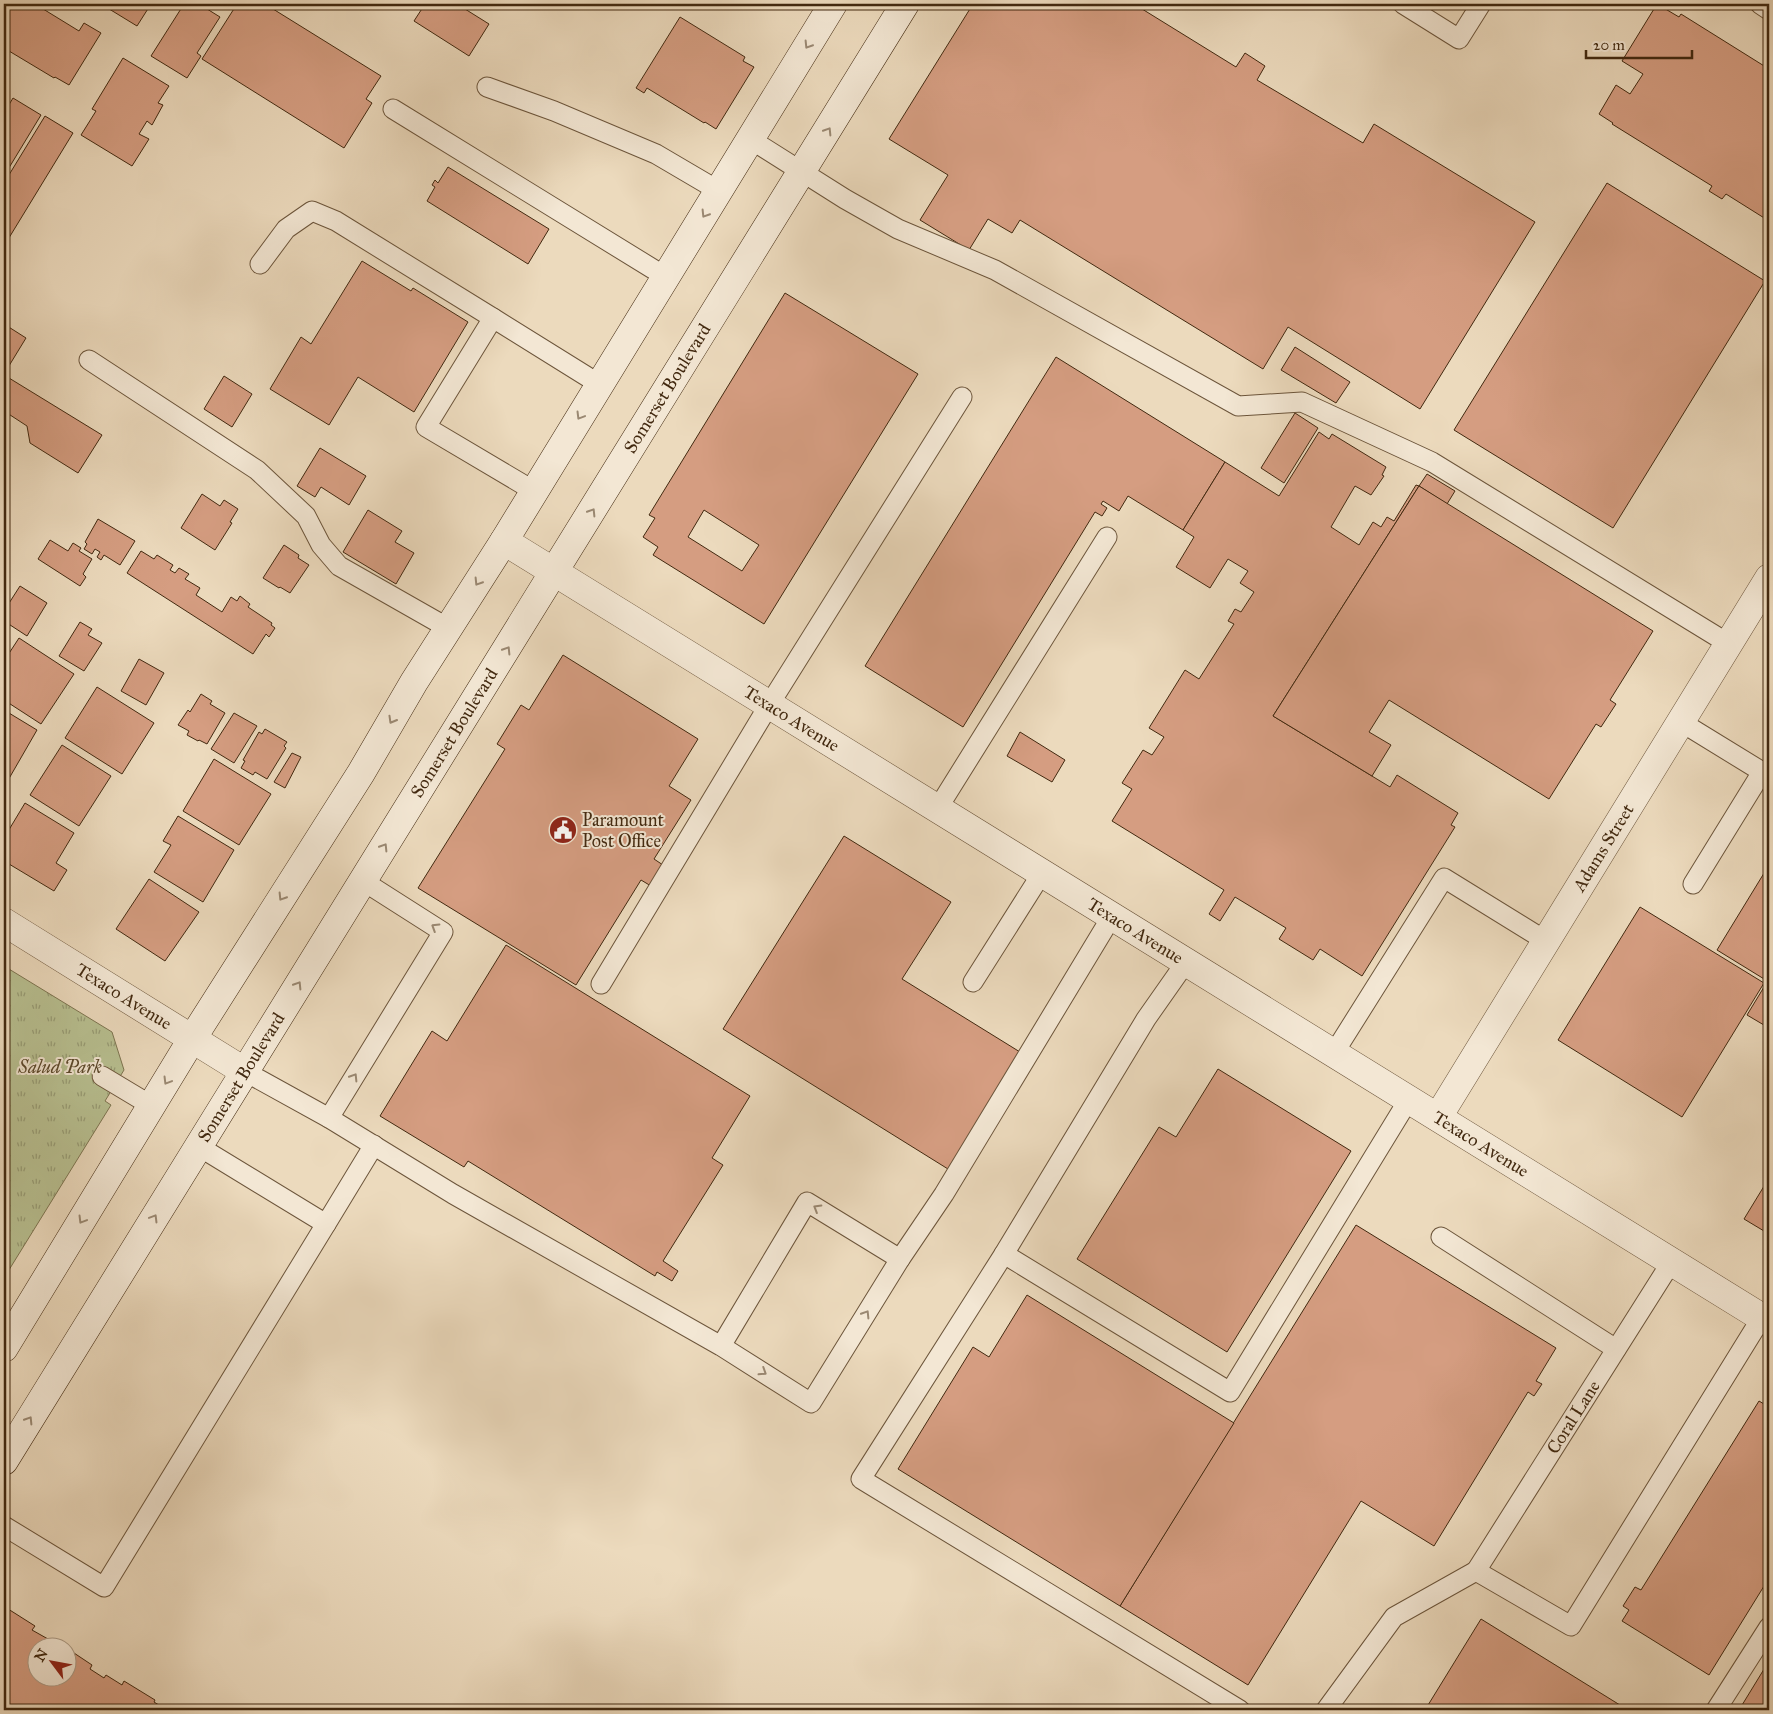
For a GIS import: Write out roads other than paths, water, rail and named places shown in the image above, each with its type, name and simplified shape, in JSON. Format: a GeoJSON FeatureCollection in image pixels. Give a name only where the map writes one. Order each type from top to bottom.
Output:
{"type":"FeatureCollection","features":[{"type":"Feature","properties":{"kind":"main road","name":"Somerset Boulevard"},"geometry":{"type":"LineString","coordinates":[[4,1462],[244,1071],[906,4]]}},
{"type":"Feature","properties":{"kind":"main road"},"geometry":{"type":"LineString","coordinates":[[4,1348],[192,1039],[361,773],[414,682],[504,541],[719,191],[826,6]]}},
{"type":"Feature","properties":{"kind":"main road","name":"Texaco Avenue"},"geometry":{"type":"LineString","coordinates":[[504,541],[1766,1319]]}},
{"type":"Feature","properties":{"kind":"main road","name":"Adams Street"},"geometry":{"type":"LineString","coordinates":[[1438,1117],[1729,644],[1767,589]]}},
{"type":"Feature","properties":{"kind":"main road","name":"Texaco Avenue"},"geometry":{"type":"LineString","coordinates":[[4,922],[244,1071]]}},
{"type":"Feature","properties":{"kind":"lane"},"geometry":{"type":"LineString","coordinates":[[1403,4],[1459,39],[1480,4]]}},
{"type":"Feature","properties":{"kind":"lane"},"geometry":{"type":"LineString","coordinates":[[1760,4],[1769,10]]}},
{"type":"Feature","properties":{"kind":"lane"},"geometry":{"type":"LineString","coordinates":[[487,86],[554,111],[656,154],[719,191]]}},
{"type":"Feature","properties":{"kind":"lane"},"geometry":{"type":"LineString","coordinates":[[394,109],[666,277]]}},
{"type":"Feature","properties":{"kind":"lane"},"geometry":{"type":"LineString","coordinates":[[750,139],[845,199],[898,229],[995,270],[1238,406],[1302,402],[1432,462],[1729,644]]}},
{"type":"Feature","properties":{"kind":"lane"},"geometry":{"type":"LineString","coordinates":[[260,264],[286,229],[312,211],[336,221],[600,384]]}},
{"type":"Feature","properties":{"kind":"lane"},"geometry":{"type":"LineString","coordinates":[[492,318],[426,427],[534,491]]}},
{"type":"Feature","properties":{"kind":"lane"},"geometry":{"type":"LineString","coordinates":[[89,360],[257,470],[306,516],[321,545],[339,566],[448,628]]}},
{"type":"Feature","properties":{"kind":"lane"},"geometry":{"type":"LineString","coordinates":[[601,984],[769,705],[962,397]]}},
{"type":"Feature","properties":{"kind":"lane"},"geometry":{"type":"LineString","coordinates":[[938,808],[1107,537]]}},
{"type":"Feature","properties":{"kind":"lane"},"geometry":{"type":"LineString","coordinates":[[1681,722],[1766,774],[1694,884]]}},
{"type":"Feature","properties":{"kind":"lane"},"geometry":{"type":"LineString","coordinates":[[973,982],[1042,873]]}},
{"type":"Feature","properties":{"kind":"lane"},"geometry":{"type":"LineString","coordinates":[[1334,1053],[1444,878],[1546,941]]}},
{"type":"Feature","properties":{"kind":"lane"},"geometry":{"type":"LineString","coordinates":[[329,1118],[444,932],[362,881]]}},
{"type":"Feature","properties":{"kind":"lane"},"geometry":{"type":"LineString","coordinates":[[244,1071],[329,1118],[453,1194],[721,1346],[811,1403],[900,1259],[944,1194],[1112,916]]}},
{"type":"Feature","properties":{"kind":"lane"},"geometry":{"type":"LineString","coordinates":[[1186,962],[1146,1019],[1004,1254],[861,1479],[1240,1710]]}},
{"type":"Feature","properties":{"kind":"lane"},"geometry":{"type":"LineString","coordinates":[[102,1076],[152,1106]]}},
{"type":"Feature","properties":{"kind":"lane"},"geometry":{"type":"LineString","coordinates":[[1004,1254],[1230,1392],[1408,1099]]}},
{"type":"Feature","properties":{"kind":"lane"},"geometry":{"type":"LineString","coordinates":[[4,1526],[104,1587],[374,1145]]}},
{"type":"Feature","properties":{"kind":"lane"},"geometry":{"type":"LineString","coordinates":[[198,1146],[326,1224]]}},
{"type":"Feature","properties":{"kind":"lane"},"geometry":{"type":"LineString","coordinates":[[721,1346],[807,1202],[900,1259]]}},
{"type":"Feature","properties":{"kind":"lane"},"geometry":{"type":"LineString","coordinates":[[1441,1237],[1616,1349]]}},
{"type":"Feature","properties":{"kind":"lane","name":"Coral Lane"},"geometry":{"type":"LineString","coordinates":[[1476,1572],[1672,1261]]}},
{"type":"Feature","properties":{"kind":"lane"},"geometry":{"type":"LineString","coordinates":[[1326,1710],[1394,1618],[1476,1572],[1571,1626],[1766,1319]]}},
{"type":"Feature","properties":{"kind":"lane"},"geometry":{"type":"LineString","coordinates":[[1716,1710],[1769,1627]]}},
{"type":"Feature","properties":{"kind":"place","name":"Paramount Post Office"},"geometry":{"type":"Point","coordinates":[563,830]}},
{"type":"Feature","properties":{"kind":"park label","name":"Salud Park"},"geometry":{"type":"Point","coordinates":[60,1067]}}]}
